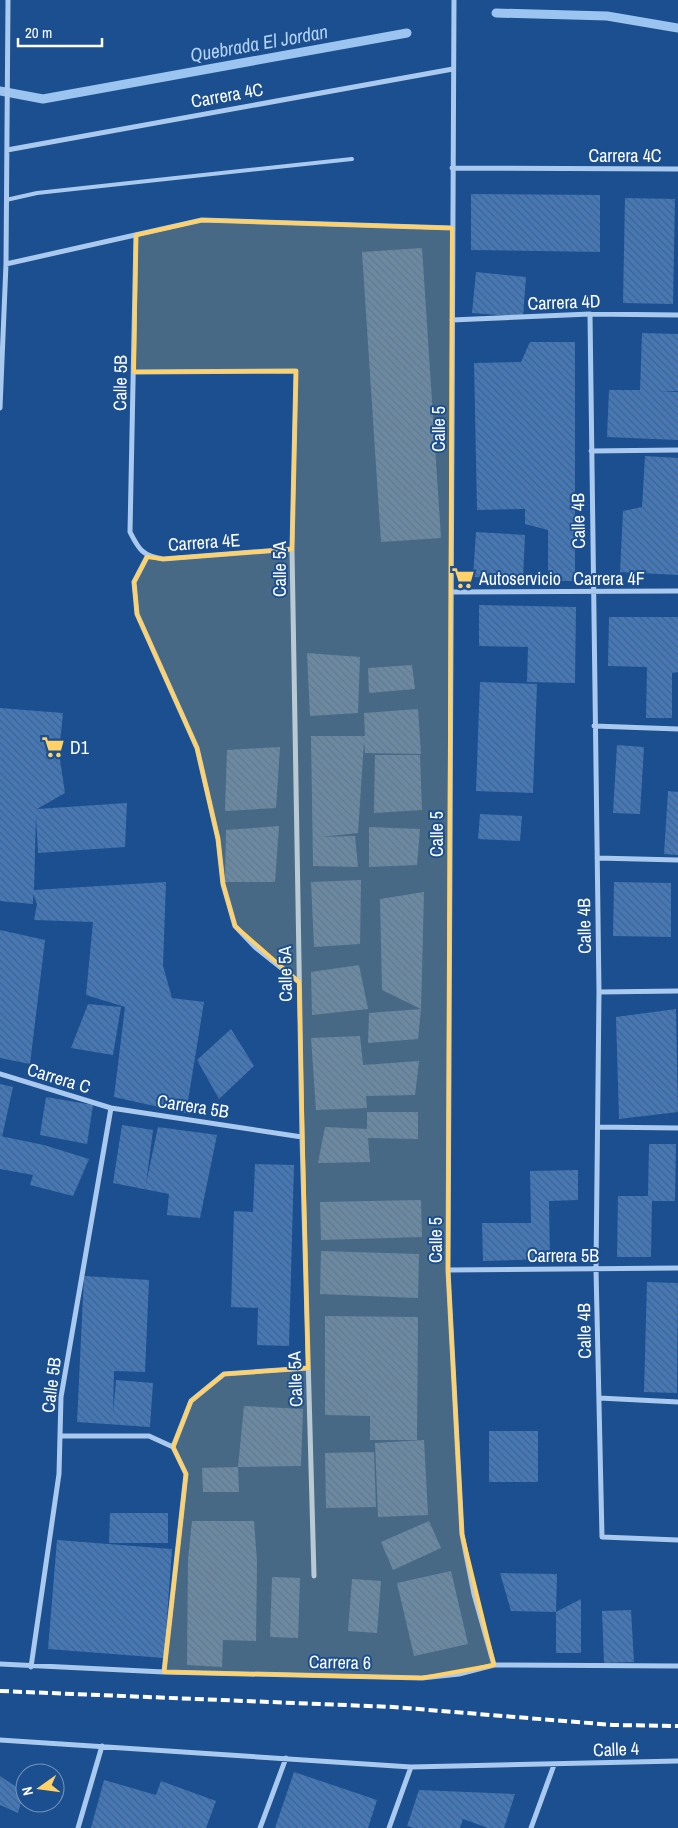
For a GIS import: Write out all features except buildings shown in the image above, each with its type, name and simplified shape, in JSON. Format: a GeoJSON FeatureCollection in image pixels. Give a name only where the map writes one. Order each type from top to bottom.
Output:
{"type":"FeatureCollection","features":[{"type":"Feature","properties":{"kind":"street"},"geometry":{"type":"LineString","coordinates":[[0,408],[6,264],[8,0]]}},
{"type":"Feature","properties":{"kind":"street","name":"Calle 5"},"geometry":{"type":"LineString","coordinates":[[454,0],[448,1270],[462,1534],[474,1594],[494,1665]]}},
{"type":"Feature","properties":{"kind":"street","name":"Carrera 4C"},"geometry":{"type":"LineString","coordinates":[[7,150],[453,66]]}},
{"type":"Feature","properties":{"kind":"street","name":"Carrera 4C"},"geometry":{"type":"LineString","coordinates":[[452,168],[678,169]]}},
{"type":"Feature","properties":{"kind":"street"},"geometry":{"type":"LineString","coordinates":[[6,264],[202,220],[452,228]]}},
{"type":"Feature","properties":{"kind":"street","name":"Calle 5B"},"geometry":{"type":"LineString","coordinates":[[130,532],[136,235]]}},
{"type":"Feature","properties":{"kind":"street","name":"Carrera 4D"},"geometry":{"type":"LineString","coordinates":[[452,320],[590,314],[678,315]]}},
{"type":"Feature","properties":{"kind":"street","name":"Calle 4B"},"geometry":{"type":"LineString","coordinates":[[590,314],[592,591],[599,992],[596,1269],[602,1538],[678,1540]]}},
{"type":"Feature","properties":{"kind":"street","name":"Calle 5A"},"geometry":{"type":"LineString","coordinates":[[134,372],[296,371],[292,549],[302,1137],[314,1576]]}},
{"type":"Feature","properties":{"kind":"street"},"geometry":{"type":"LineString","coordinates":[[591,451],[678,450]]}},
{"type":"Feature","properties":{"kind":"street","name":"Carrera 4E"},"geometry":{"type":"LineString","coordinates":[[130,532],[137,546],[147,556],[163,559],[292,549]]}},
{"type":"Feature","properties":{"kind":"street"},"geometry":{"type":"LineString","coordinates":[[147,556],[134,582],[137,614],[197,748],[218,839],[223,884],[235,926],[255,947],[299,982]]}},
{"type":"Feature","properties":{"kind":"street","name":"Carrera 4F"},"geometry":{"type":"LineString","coordinates":[[451,592],[678,591]]}},
{"type":"Feature","properties":{"kind":"street"},"geometry":{"type":"LineString","coordinates":[[594,726],[678,729]]}},
{"type":"Feature","properties":{"kind":"street"},"geometry":{"type":"LineString","coordinates":[[597,858],[678,860]]}},
{"type":"Feature","properties":{"kind":"street"},"geometry":{"type":"LineString","coordinates":[[599,992],[678,991]]}},
{"type":"Feature","properties":{"kind":"street","name":"Carrera C"},"geometry":{"type":"LineString","coordinates":[[0,1074],[111,1108]]}},
{"type":"Feature","properties":{"kind":"street","name":"Calle 5B"},"geometry":{"type":"LineString","coordinates":[[31,1666],[59,1474],[61,1397],[111,1108]]}},
{"type":"Feature","properties":{"kind":"street","name":"Carrera 5B"},"geometry":{"type":"LineString","coordinates":[[111,1108],[302,1137]]}},
{"type":"Feature","properties":{"kind":"street"},"geometry":{"type":"LineString","coordinates":[[598,1127],[678,1128]]}},
{"type":"Feature","properties":{"kind":"street","name":"Carrera 5B"},"geometry":{"type":"LineString","coordinates":[[448,1270],[678,1268]]}},
{"type":"Feature","properties":{"kind":"street"},"geometry":{"type":"LineString","coordinates":[[173,1447],[191,1401],[224,1374],[308,1368]]}},
{"type":"Feature","properties":{"kind":"street"},"geometry":{"type":"LineString","coordinates":[[599,1398],[678,1402]]}},
{"type":"Feature","properties":{"kind":"street"},"geometry":{"type":"LineString","coordinates":[[60,1436],[149,1436],[173,1447],[186,1474],[164,1672]]}},
{"type":"Feature","properties":{"kind":"street","name":"Carrera 6"},"geometry":{"type":"LineString","coordinates":[[0,1664],[164,1672],[422,1678],[459,1674],[494,1665],[678,1666]]}},
{"type":"Feature","properties":{"kind":"street"},"geometry":{"type":"LineString","coordinates":[[0,1740],[410,1767],[554,1765],[531,1828]]}},
{"type":"Feature","properties":{"kind":"street"},"geometry":{"type":"LineString","coordinates":[[78,1828],[102,1746]]}},
{"type":"Feature","properties":{"kind":"street"},"geometry":{"type":"LineString","coordinates":[[260,1828],[286,1758]]}},
{"type":"Feature","properties":{"kind":"street","name":"Calle 4"},"geometry":{"type":"LineString","coordinates":[[554,1765],[678,1761]]}},
{"type":"Feature","properties":{"kind":"street"},"geometry":{"type":"LineString","coordinates":[[389,1828],[410,1767]]}},
{"type":"Feature","properties":{"kind":"lane"},"geometry":{"type":"LineString","coordinates":[[6,200],[37,193],[352,159]]}},
{"type":"Feature","properties":{"kind":"highlighted area"},"geometry":{"type":"Polygon","coordinates":[[[202,220],[452,228],[448,1270],[462,1534],[494,1665],[422,1678],[164,1672],[186,1474],[173,1447],[191,1401],[224,1374],[308,1368],[299,982],[235,926],[223,884],[218,839],[197,748],[137,614],[134,582],[147,557],[163,559],[292,549],[296,371],[134,372],[136,235],[202,220]]]}},
{"type":"Feature","properties":{"kind":"waterway","name":"Quebrada El Jordan"},"geometry":{"type":"LineString","coordinates":[[496,13],[607,16],[678,28]]}},
{"type":"Feature","properties":{"kind":"waterway","name":"Quebrada El Jordan"},"geometry":{"type":"LineString","coordinates":[[0,91],[43,99],[407,33]]}},
{"type":"Feature","properties":{"kind":"railway"},"geometry":{"type":"LineString","coordinates":[[0,1691],[393,1707],[613,1725],[678,1726]]}},
{"type":"Feature","properties":{"kind":"place","name":"Autoservicio"},"geometry":{"type":"Point","coordinates":[463,578]}},
{"type":"Feature","properties":{"kind":"place","name":"D1"},"geometry":{"type":"Point","coordinates":[53,747]}}]}
